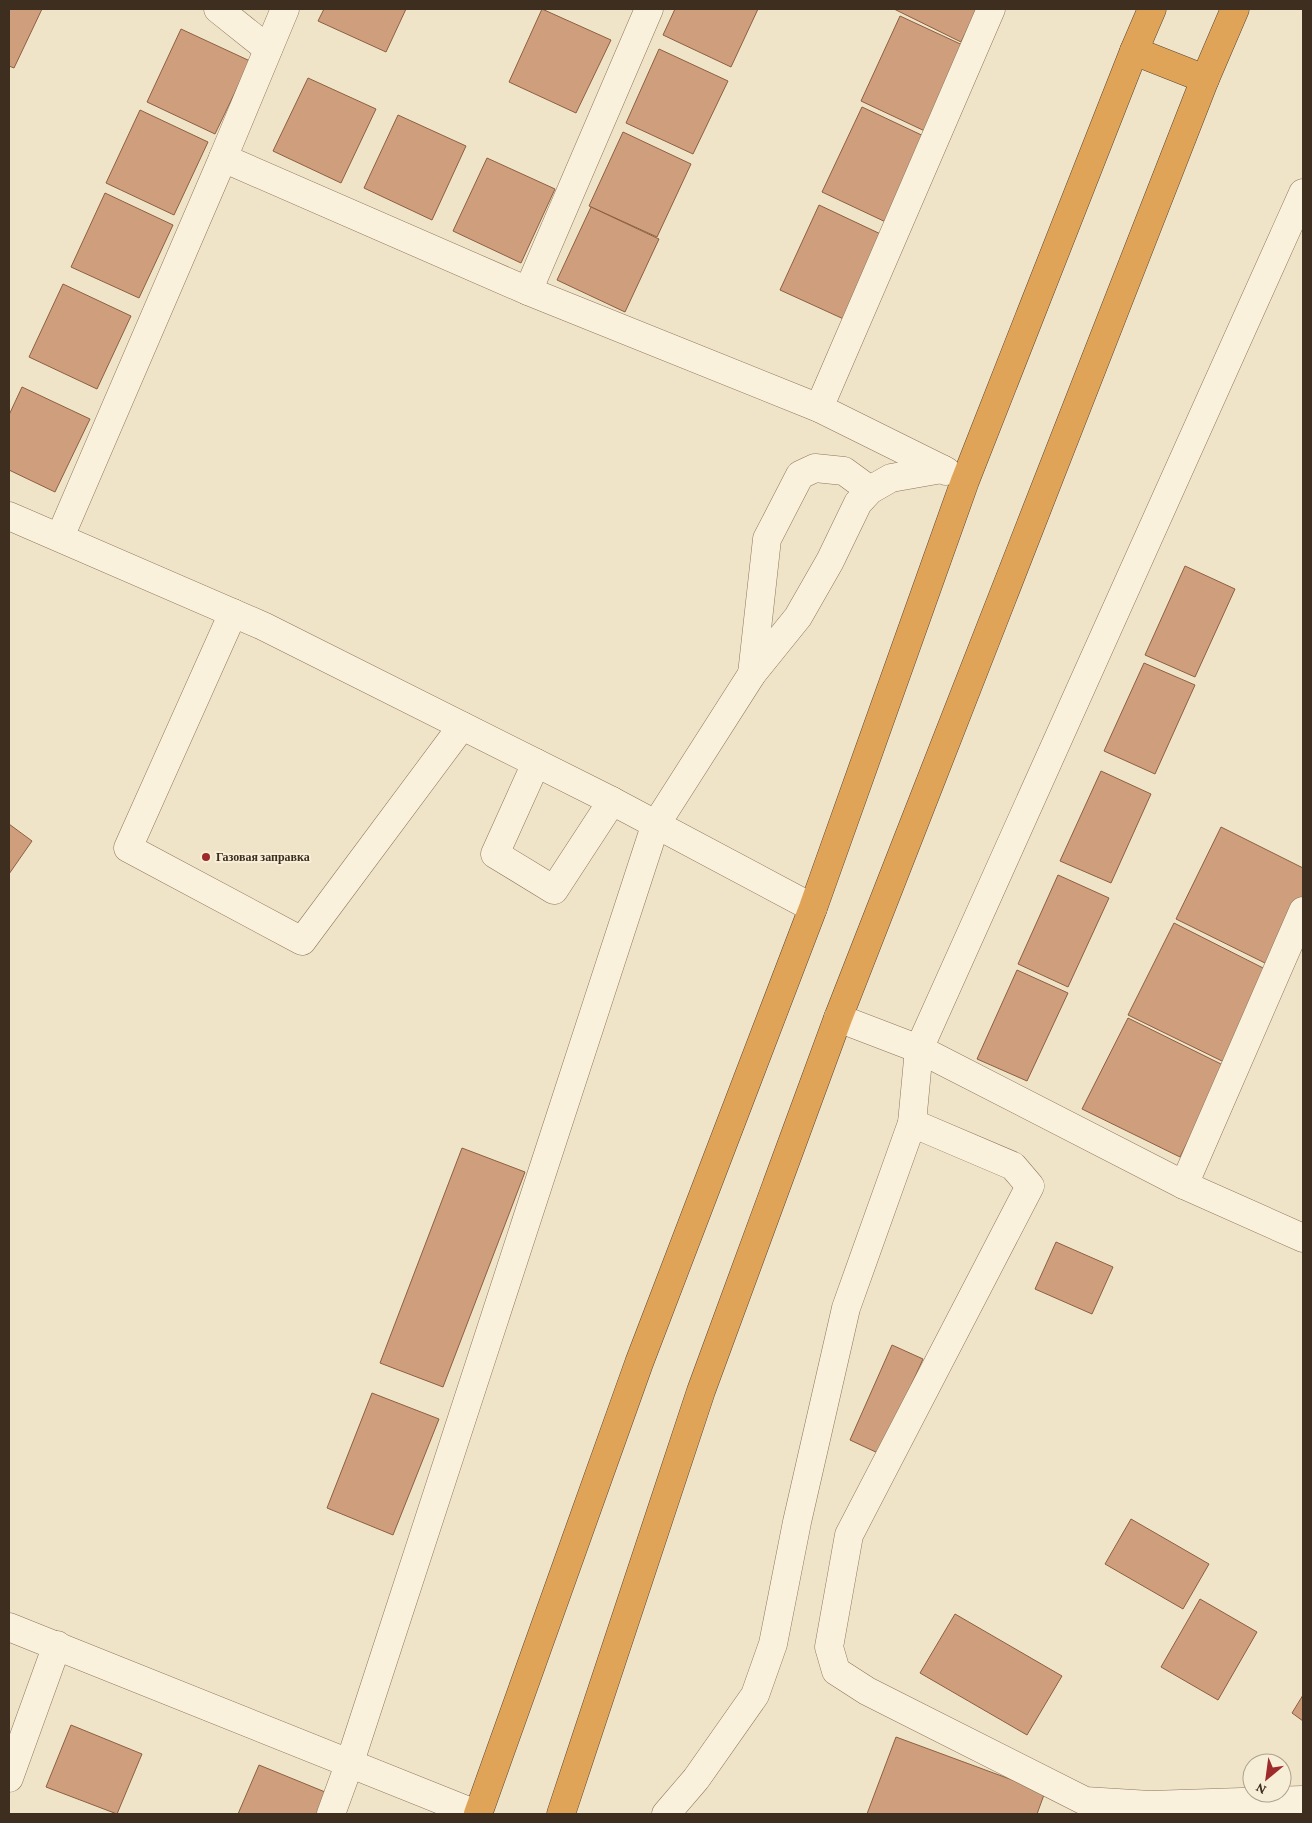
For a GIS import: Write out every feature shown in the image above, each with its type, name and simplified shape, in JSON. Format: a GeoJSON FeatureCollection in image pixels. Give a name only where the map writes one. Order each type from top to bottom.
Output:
{"type":"FeatureCollection","features":[{"type":"Feature","properties":{"kind":"highway"},"geometry":{"type":"LineString","coordinates":[[477,1814],[639,1363],[812,908],[953,475],[1152,9]]}},
{"type":"Feature","properties":{"kind":"highway"},"geometry":{"type":"LineString","coordinates":[[561,1814],[702,1391],[838,1018],[1205,79],[1235,9]]}},
{"type":"Feature","properties":{"kind":"highway"},"geometry":{"type":"LineString","coordinates":[[1134,50],[1205,79]]}},
{"type":"Feature","properties":{"kind":"street"},"geometry":{"type":"LineString","coordinates":[[218,9],[268,49]]}},
{"type":"Feature","properties":{"kind":"street"},"geometry":{"type":"LineString","coordinates":[[60,537],[285,9]]}},
{"type":"Feature","properties":{"kind":"street"},"geometry":{"type":"LineString","coordinates":[[528,291],[649,9]]}},
{"type":"Feature","properties":{"kind":"street"},"geometry":{"type":"LineString","coordinates":[[819,408],[991,9]]}},
{"type":"Feature","properties":{"kind":"street"},"geometry":{"type":"LineString","coordinates":[[223,158],[528,291],[819,408],[953,475]]}},
{"type":"Feature","properties":{"kind":"street"},"geometry":{"type":"LineString","coordinates":[[666,1814],[696,1779],[755,1695],[773,1644],[797,1522],[846,1308],[912,1123],[919,1049],[1303,193]]}},
{"type":"Feature","properties":{"kind":"street"},"geometry":{"type":"LineString","coordinates":[[752,674],[768,539],[800,475],[815,468],[844,471],[870,490]]}},
{"type":"Feature","properties":{"kind":"street"},"geometry":{"type":"LineString","coordinates":[[330,1814],[350,1762],[655,826],[752,674],[798,617],[830,561],[858,503],[870,490],[891,478],[953,475]]}},
{"type":"Feature","properties":{"kind":"street"},"geometry":{"type":"LineString","coordinates":[[9,516],[233,613],[612,801],[655,826],[812,908]]}},
{"type":"Feature","properties":{"kind":"street"},"geometry":{"type":"LineString","coordinates":[[233,613],[128,848],[302,941],[462,726]]}},
{"type":"Feature","properties":{"kind":"street"},"geometry":{"type":"LineString","coordinates":[[536,763],[494,854],[554,890],[612,801]]}},
{"type":"Feature","properties":{"kind":"street"},"geometry":{"type":"LineString","coordinates":[[1184,1185],[1303,911]]}},
{"type":"Feature","properties":{"kind":"street"},"geometry":{"type":"LineString","coordinates":[[838,1018],[919,1049],[1184,1185],[1303,1238]]}},
{"type":"Feature","properties":{"kind":"street"},"geometry":{"type":"LineString","coordinates":[[912,1123],[1013,1166],[1030,1186],[849,1535],[829,1646],[836,1671],[867,1691],[1085,1801],[1150,1805],[1303,1800]]}},
{"type":"Feature","properties":{"kind":"street"},"geometry":{"type":"LineString","coordinates":[[9,1627],[477,1814]]}},
{"type":"Feature","properties":{"kind":"street"},"geometry":{"type":"LineString","coordinates":[[9,1778],[56,1645]]}},
{"type":"Feature","properties":{"kind":"building"},"geometry":{"type":"Polygon","coordinates":[[[9,9],[42,9],[14,68],[9,66],[9,9]]]}},
{"type":"Feature","properties":{"kind":"building"},"geometry":{"type":"Polygon","coordinates":[[[324,9],[406,9],[386,52],[318,21],[324,9]]]}},
{"type":"Feature","properties":{"kind":"building"},"geometry":{"type":"Polygon","coordinates":[[[542,9],[611,40],[576,113],[509,82],[542,9]]]}},
{"type":"Feature","properties":{"kind":"building"},"geometry":{"type":"Polygon","coordinates":[[[675,9],[758,9],[731,67],[663,35],[675,9]]]}},
{"type":"Feature","properties":{"kind":"building"},"geometry":{"type":"Polygon","coordinates":[[[894,9],[977,9],[961,42],[894,9]]]}},
{"type":"Feature","properties":{"kind":"building"},"geometry":{"type":"Polygon","coordinates":[[[900,16],[969,48],[929,133],[861,101],[900,16]]]}},
{"type":"Feature","properties":{"kind":"building"},"geometry":{"type":"Polygon","coordinates":[[[181,29],[250,61],[215,134],[147,102],[181,29]]]}},
{"type":"Feature","properties":{"kind":"building"},"geometry":{"type":"Polygon","coordinates":[[[659,49],[728,81],[693,154],[626,123],[659,49]]]}},
{"type":"Feature","properties":{"kind":"building"},"geometry":{"type":"Polygon","coordinates":[[[308,78],[376,109],[341,183],[273,151],[308,78]]]}},
{"type":"Feature","properties":{"kind":"building"},"geometry":{"type":"Polygon","coordinates":[[[862,107],[930,139],[890,224],[822,192],[862,107]]]}},
{"type":"Feature","properties":{"kind":"building"},"geometry":{"type":"Polygon","coordinates":[[[140,110],[208,142],[174,215],[106,183],[140,110]]]}},
{"type":"Feature","properties":{"kind":"building"},"geometry":{"type":"Polygon","coordinates":[[[398,115],[466,146],[432,220],[364,188],[398,115]]]}},
{"type":"Feature","properties":{"kind":"building"},"geometry":{"type":"Polygon","coordinates":[[[623,132],[691,164],[657,237],[589,206],[623,132]]]}},
{"type":"Feature","properties":{"kind":"building"},"geometry":{"type":"Polygon","coordinates":[[[487,158],[555,189],[521,263],[453,231],[487,158]]]}},
{"type":"Feature","properties":{"kind":"building"},"geometry":{"type":"Polygon","coordinates":[[[105,193],[173,225],[139,298],[71,267],[105,193]]]}},
{"type":"Feature","properties":{"kind":"building"},"geometry":{"type":"Polygon","coordinates":[[[819,205],[887,237],[848,321],[780,290],[819,205]]]}},
{"type":"Feature","properties":{"kind":"building"},"geometry":{"type":"Polygon","coordinates":[[[591,207],[659,239],[625,312],[557,280],[591,207]]]}},
{"type":"Feature","properties":{"kind":"building"},"geometry":{"type":"Polygon","coordinates":[[[63,284],[131,316],[97,389],[29,357],[63,284]]]}},
{"type":"Feature","properties":{"kind":"building"},"geometry":{"type":"Polygon","coordinates":[[[22,387],[90,419],[55,492],[9,470],[9,415],[22,387]]]}},
{"type":"Feature","properties":{"kind":"building"},"geometry":{"type":"Polygon","coordinates":[[[1185,566],[1235,589],[1195,677],[1145,655],[1185,566]]]}},
{"type":"Feature","properties":{"kind":"building"},"geometry":{"type":"Polygon","coordinates":[[[1144,663],[1195,685],[1155,774],[1104,751],[1144,663]]]}},
{"type":"Feature","properties":{"kind":"building"},"geometry":{"type":"Polygon","coordinates":[[[1101,771],[1151,794],[1111,883],[1060,861],[1101,771]]]}},
{"type":"Feature","properties":{"kind":"building"},"geometry":{"type":"Polygon","coordinates":[[[9,824],[32,841],[9,874],[9,824]]]}},
{"type":"Feature","properties":{"kind":"building"},"geometry":{"type":"Polygon","coordinates":[[[1221,827],[1303,868],[1303,907],[1273,967],[1176,919],[1221,827]]]}},
{"type":"Feature","properties":{"kind":"building"},"geometry":{"type":"Polygon","coordinates":[[[1058,875],[1109,898],[1068,987],[1018,964],[1058,875]]]}},
{"type":"Feature","properties":{"kind":"building"},"geometry":{"type":"Polygon","coordinates":[[[1174,923],[1271,972],[1226,1063],[1128,1015],[1174,923]]]}},
{"type":"Feature","properties":{"kind":"building"},"geometry":{"type":"Polygon","coordinates":[[[1017,970],[1068,993],[1027,1081],[977,1059],[1017,970]]]}},
{"type":"Feature","properties":{"kind":"building"},"geometry":{"type":"Polygon","coordinates":[[[1128,1018],[1225,1066],[1180,1157],[1082,1109],[1128,1018]]]}},
{"type":"Feature","properties":{"kind":"building"},"geometry":{"type":"Polygon","coordinates":[[[462,1148],[525,1172],[443,1387],[380,1363],[462,1148]]]}},
{"type":"Feature","properties":{"kind":"building"},"geometry":{"type":"Polygon","coordinates":[[[1056,1242],[1113,1267],[1092,1314],[1035,1289],[1056,1242]]]}},
{"type":"Feature","properties":{"kind":"building"},"geometry":{"type":"Polygon","coordinates":[[[892,1345],[923,1359],[880,1454],[850,1440],[892,1345]]]}},
{"type":"Feature","properties":{"kind":"building"},"geometry":{"type":"Polygon","coordinates":[[[372,1393],[439,1419],[393,1535],[327,1508],[372,1393]]]}},
{"type":"Feature","properties":{"kind":"building"},"geometry":{"type":"Polygon","coordinates":[[[1131,1519],[1209,1564],[1183,1609],[1105,1564],[1131,1519]]]}},
{"type":"Feature","properties":{"kind":"building"},"geometry":{"type":"Polygon","coordinates":[[[1200,1599],[1257,1632],[1218,1700],[1161,1667],[1200,1599]]]}},
{"type":"Feature","properties":{"kind":"building"},"geometry":{"type":"Polygon","coordinates":[[[955,1614],[1062,1676],[1027,1735],[920,1673],[955,1614]]]}},
{"type":"Feature","properties":{"kind":"building"},"geometry":{"type":"Polygon","coordinates":[[[1303,1695],[1303,1721],[1292,1713],[1303,1695]]]}},
{"type":"Feature","properties":{"kind":"building"},"geometry":{"type":"Polygon","coordinates":[[[71,1725],[142,1754],[117,1814],[46,1787],[71,1725]]]}},
{"type":"Feature","properties":{"kind":"building"},"geometry":{"type":"Polygon","coordinates":[[[896,1737],[1045,1792],[1037,1814],[867,1814],[896,1737]]]}},
{"type":"Feature","properties":{"kind":"building"},"geometry":{"type":"Polygon","coordinates":[[[259,1765],[330,1794],[322,1814],[238,1814],[259,1765]]]}},
{"type":"Feature","properties":{"kind":"place","name":"Газовая заправка"},"geometry":{"type":"Point","coordinates":[206,857]}}]}
